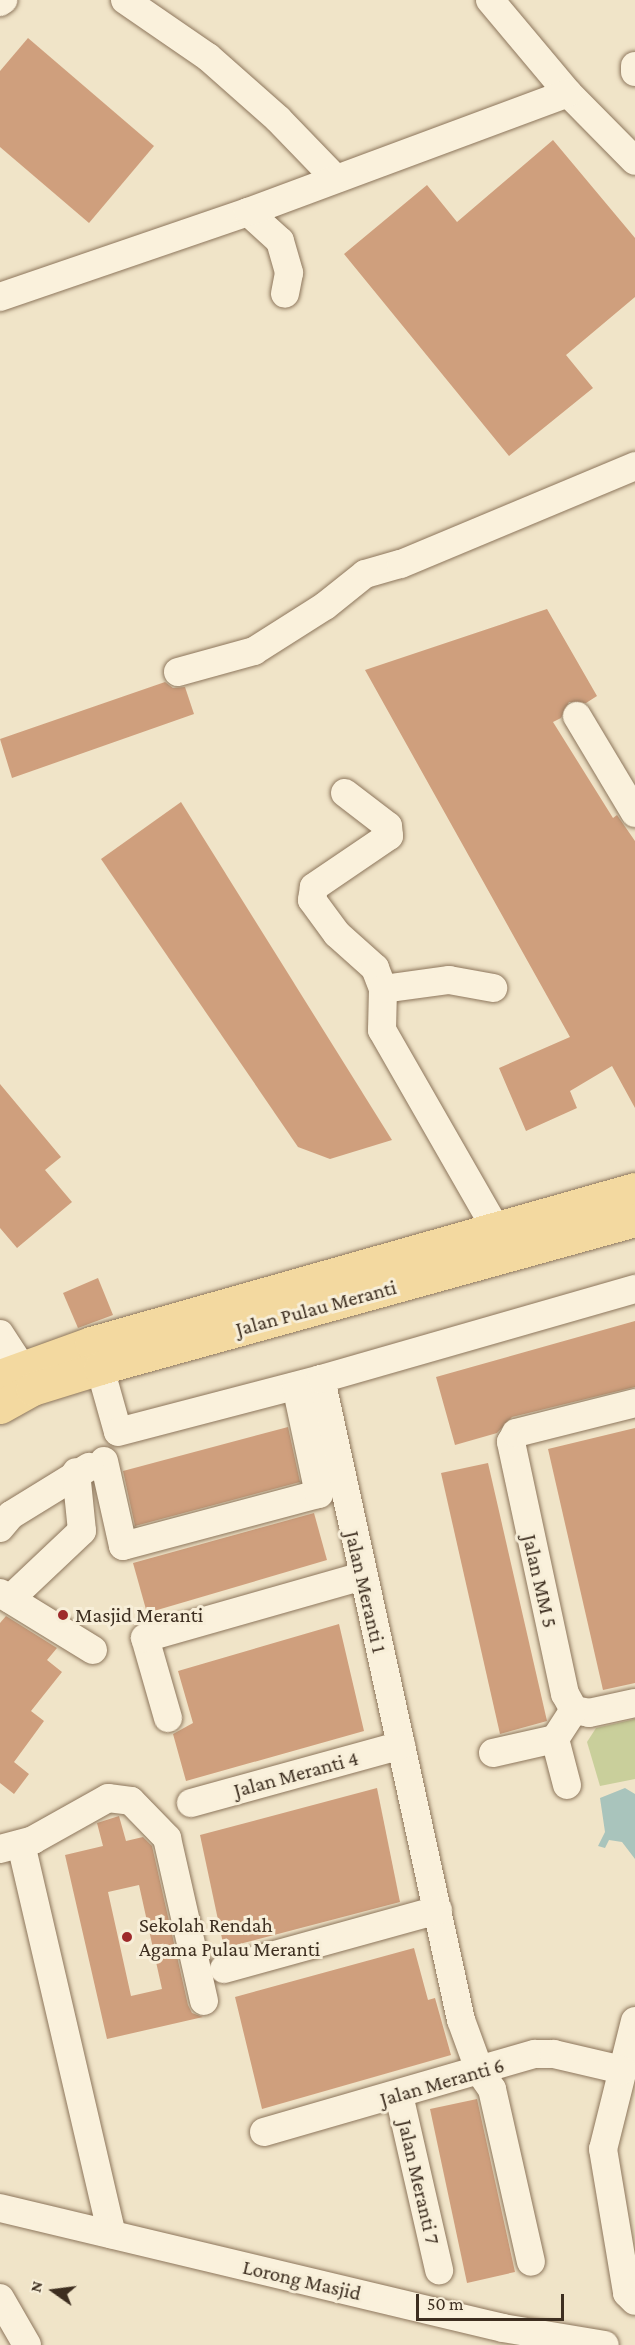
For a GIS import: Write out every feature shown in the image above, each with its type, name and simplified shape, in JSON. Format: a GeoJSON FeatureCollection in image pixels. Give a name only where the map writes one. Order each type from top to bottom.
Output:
{"type":"FeatureCollection","features":[{"type":"Feature","properties":{"kind":"main road","name":"Jalan Pulau Meranti"},"geometry":{"type":"LineString","coordinates":[[10,1371],[495,1227],[635,1189]]}},
{"type":"Feature","properties":{"kind":"main road","name":"Jalan Pulau Meranti"},"geometry":{"type":"LineString","coordinates":[[0,1407],[32,1389],[100,1368],[635,1220]]}},
{"type":"Feature","properties":{"kind":"street"},"geometry":{"type":"LineString","coordinates":[[125,0],[207,57],[278,119],[334,177]]}},
{"type":"Feature","properties":{"kind":"street"},"geometry":{"type":"LineString","coordinates":[[490,0],[568,93],[635,162]]}},
{"type":"Feature","properties":{"kind":"street"},"geometry":{"type":"LineString","coordinates":[[635,66],[635,72]]}},
{"type":"Feature","properties":{"kind":"street"},"geometry":{"type":"LineString","coordinates":[[0,297],[248,212],[334,177],[568,93]]}},
{"type":"Feature","properties":{"kind":"street"},"geometry":{"type":"LineString","coordinates":[[248,212],[280,241],[289,273],[285,294]]}},
{"type":"Feature","properties":{"kind":"street"},"geometry":{"type":"LineString","coordinates":[[178,672],[254,651],[325,606],[365,574],[401,564],[635,466]]}},
{"type":"Feature","properties":{"kind":"street"},"geometry":{"type":"LineString","coordinates":[[578,716],[635,813]]}},
{"type":"Feature","properties":{"kind":"street"},"geometry":{"type":"LineString","coordinates":[[345,793],[388,826],[388,836],[314,887],[312,900],[337,934],[375,968],[383,989],[382,1030],[495,1227]]}},
{"type":"Feature","properties":{"kind":"street"},"geometry":{"type":"LineString","coordinates":[[383,989],[449,980],[493,988]]}},
{"type":"Feature","properties":{"kind":"street"},"geometry":{"type":"LineString","coordinates":[[118,1432],[309,1383],[635,1289]]}},
{"type":"Feature","properties":{"kind":"street"},"geometry":{"type":"LineString","coordinates":[[0,1334],[10,1371]]}},
{"type":"Feature","properties":{"kind":"street"},"geometry":{"type":"LineString","coordinates":[[100,1368],[118,1432],[104,1461],[123,1546],[320,1494],[309,1383]]}},
{"type":"Feature","properties":{"kind":"street","name":"Jalan Meranti 1"},"geometry":{"type":"LineString","coordinates":[[309,1383],[363,1576],[461,2020],[480,2072],[492,2089],[531,2262]]}},
{"type":"Feature","properties":{"kind":"street","name":"Jalan MM 5"},"geometry":{"type":"LineString","coordinates":[[574,1710],[565,1695],[511,1450],[516,1433],[635,1403]]}},
{"type":"Feature","properties":{"kind":"street"},"geometry":{"type":"LineString","coordinates":[[0,1528],[11,1515],[76,1472],[104,1461]]}},
{"type":"Feature","properties":{"kind":"street"},"geometry":{"type":"LineString","coordinates":[[76,1472],[82,1531],[5,1596],[93,1650]]}},
{"type":"Feature","properties":{"kind":"street"},"geometry":{"type":"LineString","coordinates":[[168,1718],[146,1638],[363,1576]]}},
{"type":"Feature","properties":{"kind":"street"},"geometry":{"type":"LineString","coordinates":[[493,1753],[555,1739],[574,1710],[589,1713],[635,1703]]}},
{"type":"Feature","properties":{"kind":"street"},"geometry":{"type":"LineString","coordinates":[[555,1739],[567,1785]]}},
{"type":"Feature","properties":{"kind":"street","name":"Jalan Meranti 4"},"geometry":{"type":"LineString","coordinates":[[191,1803],[401,1745]]}},
{"type":"Feature","properties":{"kind":"street"},"geometry":{"type":"LineString","coordinates":[[112,2235],[10,1847],[108,1798],[131,1801],[149,1815],[166,1838],[204,2001]]}},
{"type":"Feature","properties":{"kind":"street"},"geometry":{"type":"LineString","coordinates":[[224,1969],[438,1910]]}},
{"type":"Feature","properties":{"kind":"street"},"geometry":{"type":"LineString","coordinates":[[635,2021],[603,2148],[627,2293],[635,2301]]}},
{"type":"Feature","properties":{"kind":"street","name":"Jalan Meranti 6"},"geometry":{"type":"LineString","coordinates":[[264,2132],[480,2072],[535,2054],[554,2054],[622,2070]]}},
{"type":"Feature","properties":{"kind":"street","name":"Jalan Meranti 7"},"geometry":{"type":"LineString","coordinates":[[399,2095],[438,2270]]}},
{"type":"Feature","properties":{"kind":"street","name":"Lorong Masjid"},"geometry":{"type":"LineString","coordinates":[[0,2208],[501,2336],[605,2345]]}},
{"type":"Feature","properties":{"kind":"street"},"geometry":{"type":"LineString","coordinates":[[0,2298],[27,2345]]}},
{"type":"Feature","properties":{"kind":"green space"},"geometry":{"type":"Polygon","coordinates":[[[635,1719],[635,1779],[600,1786],[587,1742],[596,1728],[635,1719]]]}},
{"type":"Feature","properties":{"kind":"water"},"geometry":{"type":"Polygon","coordinates":[[[625,1788],[635,1794],[635,1859],[622,1842],[609,1840],[605,1848],[598,1846],[605,1832],[600,1798],[625,1788]]]}},
{"type":"Feature","properties":{"kind":"building"},"geometry":{"type":"Polygon","coordinates":[[[28,38],[154,146],[89,223],[0,147],[0,71],[28,38]]]}},
{"type":"Feature","properties":{"kind":"building"},"geometry":{"type":"Polygon","coordinates":[[[553,140],[635,238],[635,297],[566,355],[593,388],[509,456],[344,254],[427,185],[457,222],[553,140]]]}},
{"type":"Feature","properties":{"kind":"building"},"geometry":{"type":"Polygon","coordinates":[[[547,609],[597,696],[586,703],[569,702],[561,718],[553,722],[613,818],[617,815],[635,841],[635,1108],[612,1066],[570,1091],[577,1108],[526,1131],[499,1068],[570,1037],[365,670],[547,609]]]}},
{"type":"Feature","properties":{"kind":"building"},"geometry":{"type":"Polygon","coordinates":[[[165,682],[173,688],[185,687],[194,714],[12,778],[0,739],[165,682]]]}},
{"type":"Feature","properties":{"kind":"building"},"geometry":{"type":"Polygon","coordinates":[[[181,802],[392,1140],[330,1159],[298,1147],[101,859],[181,802]]]}},
{"type":"Feature","properties":{"kind":"building"},"geometry":{"type":"Polygon","coordinates":[[[0,1084],[61,1157],[45,1170],[72,1202],[17,1248],[0,1228],[0,1084]]]}},
{"type":"Feature","properties":{"kind":"building"},"geometry":{"type":"Polygon","coordinates":[[[98,1278],[113,1315],[78,1328],[63,1293],[98,1278]]]}},
{"type":"Feature","properties":{"kind":"building"},"geometry":{"type":"Polygon","coordinates":[[[635,1321],[635,1387],[512,1417],[497,1433],[455,1445],[436,1377],[635,1321]]]}},
{"type":"Feature","properties":{"kind":"building"},"geometry":{"type":"Polygon","coordinates":[[[288,1427],[300,1482],[135,1526],[123,1471],[288,1427]]]}},
{"type":"Feature","properties":{"kind":"building"},"geometry":{"type":"Polygon","coordinates":[[[635,1428],[635,1683],[603,1690],[548,1449],[635,1428]]]}},
{"type":"Feature","properties":{"kind":"building"},"geometry":{"type":"Polygon","coordinates":[[[488,1463],[547,1721],[500,1734],[441,1473],[488,1463]]]}},
{"type":"Feature","properties":{"kind":"building"},"geometry":{"type":"Polygon","coordinates":[[[314,1513],[327,1560],[147,1613],[133,1563],[314,1513]]]}},
{"type":"Feature","properties":{"kind":"building"},"geometry":{"type":"Polygon","coordinates":[[[6,1616],[57,1648],[47,1660],[62,1672],[31,1711],[44,1721],[14,1762],[29,1774],[14,1794],[0,1783],[0,1623],[6,1616]]]}},
{"type":"Feature","properties":{"kind":"building"},"geometry":{"type":"Polygon","coordinates":[[[339,1624],[364,1731],[186,1781],[173,1734],[193,1723],[178,1671],[339,1624]]]}},
{"type":"Feature","properties":{"kind":"building"},"geometry":{"type":"Polygon","coordinates":[[[377,1788],[400,1902],[224,1948],[200,1835],[377,1788]]]}},
{"type":"Feature","properties":{"kind":"building"},"geometry":{"type":"Polygon","coordinates":[[[119,1816],[126,1841],[143,1837],[152,1846],[188,2005],[192,2013],[203,2017],[107,2039],[65,1855],[103,1846],[97,1823],[119,1816]],[[139,1885],[108,1892],[131,1996],[162,1989],[139,1885]]]}},
{"type":"Feature","properties":{"kind":"building"},"geometry":{"type":"Polygon","coordinates":[[[414,1948],[428,2000],[435,1998],[451,2055],[262,2109],[235,1997],[414,1948]]]}},
{"type":"Feature","properties":{"kind":"building"},"geometry":{"type":"Polygon","coordinates":[[[477,2099],[515,2272],[467,2283],[430,2109],[477,2099]]]}},
{"type":"Feature","properties":{"kind":"place","name":"Masjid Meranti"},"geometry":{"type":"Point","coordinates":[63,1615]}},
{"type":"Feature","properties":{"kind":"place","name":"Sekolah Rendah Agama Pulau Meranti"},"geometry":{"type":"Point","coordinates":[127,1937]}}]}
